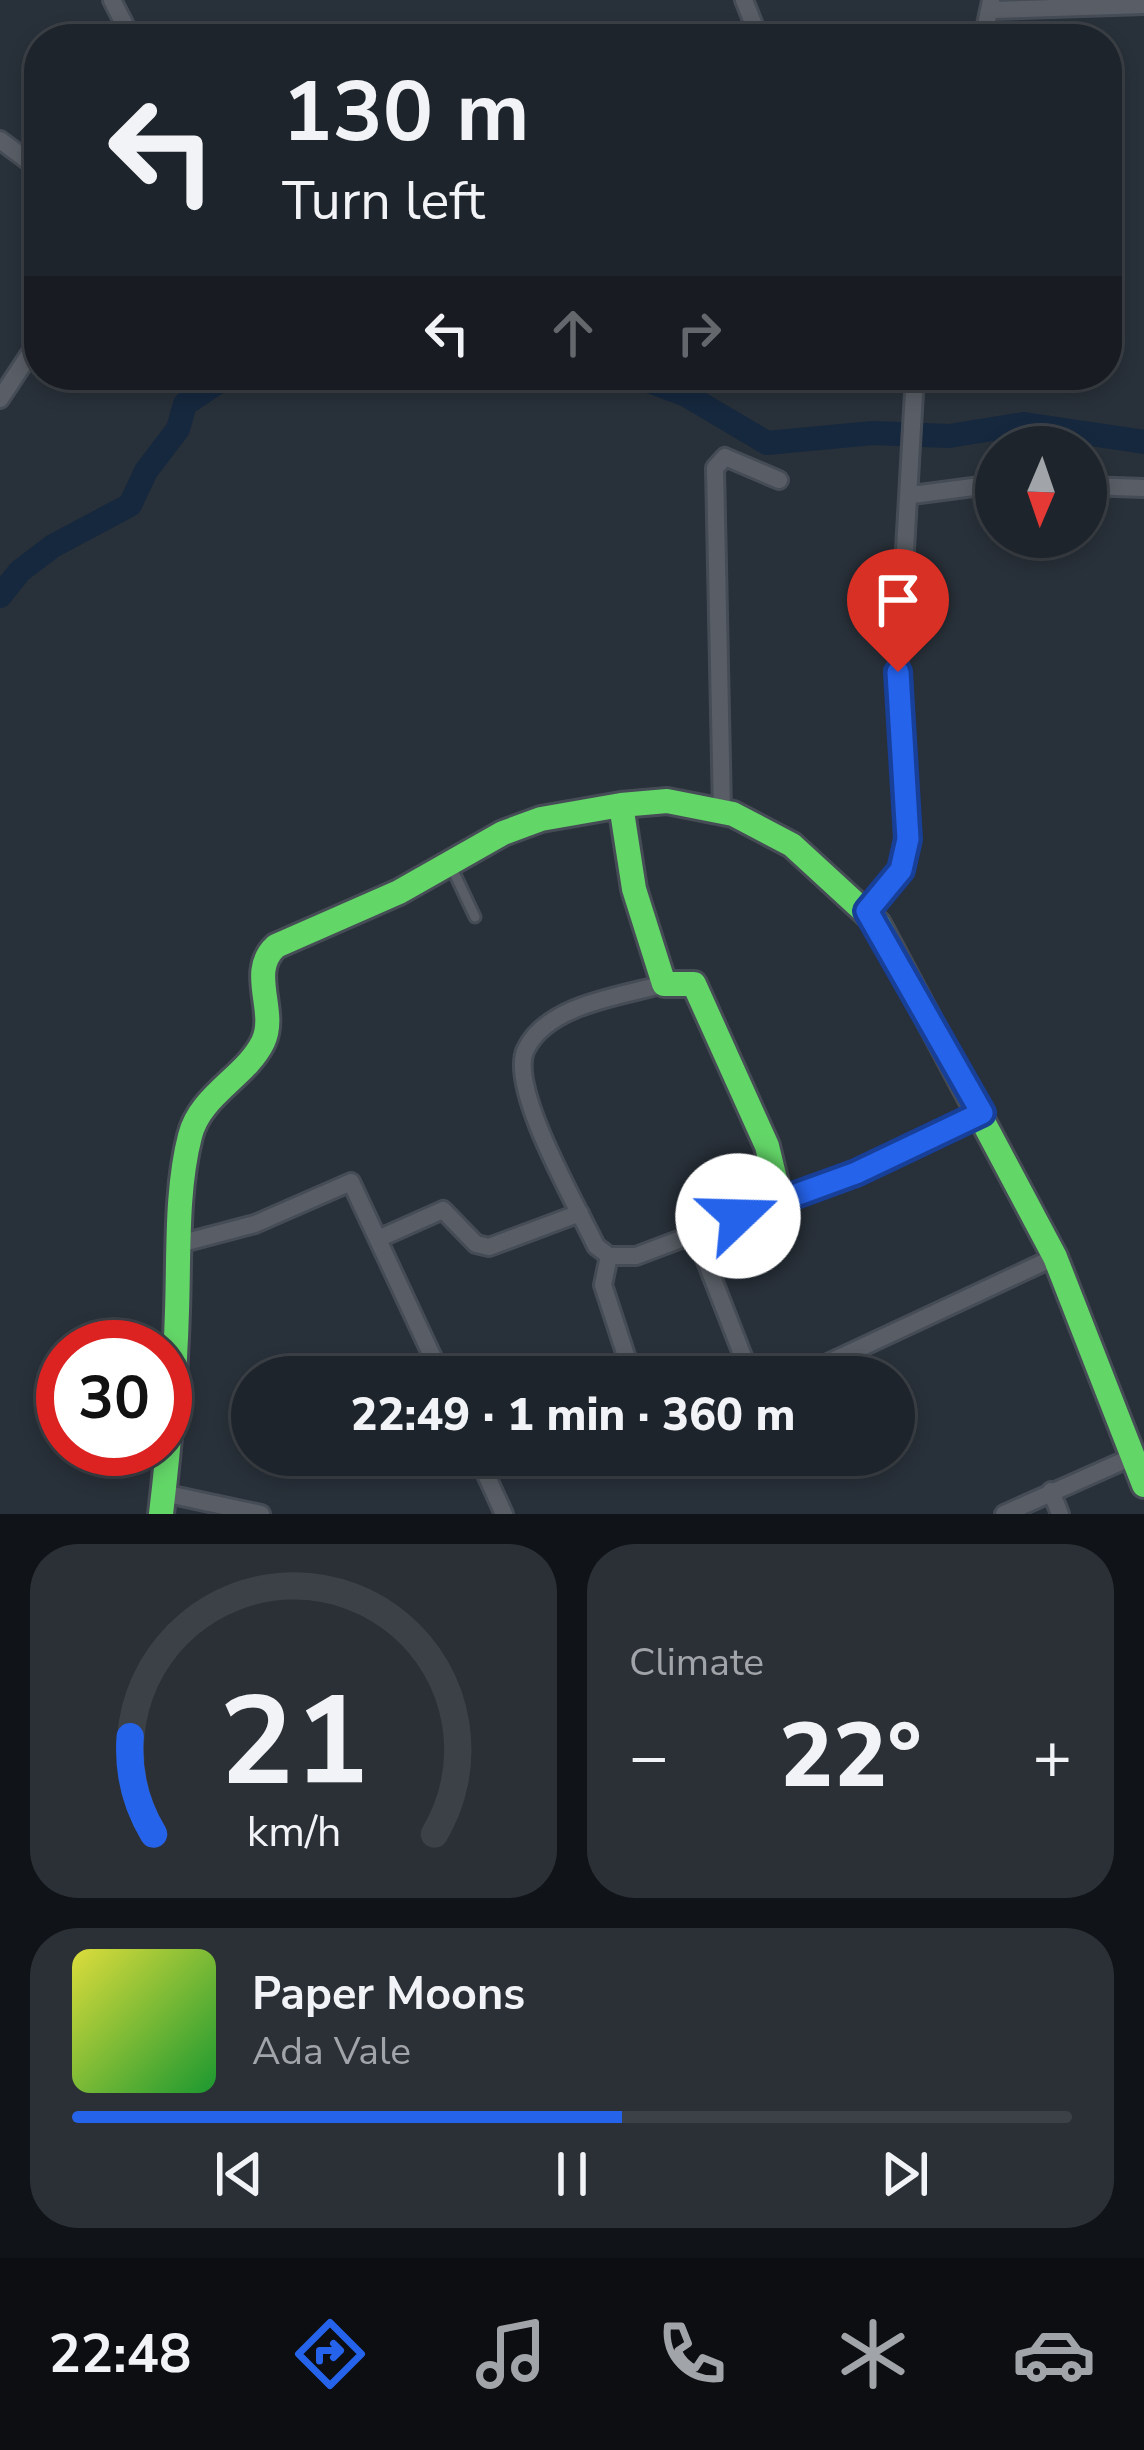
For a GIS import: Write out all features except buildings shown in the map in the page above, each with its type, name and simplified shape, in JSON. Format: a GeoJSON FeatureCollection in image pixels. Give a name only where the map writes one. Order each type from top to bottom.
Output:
{"type":"FeatureCollection","features":[{"type":"Feature","properties":{"kind":"street"},"geometry":{"type":"LineString","coordinates":[[992,5],[1144,5]]}},
{"type":"Feature","properties":{"kind":"street"},"geometry":{"type":"LineString","coordinates":[[0,399],[24,363]]}},
{"type":"Feature","properties":{"kind":"street"},"geometry":{"type":"LineString","coordinates":[[867,911],[901,870],[908,839],[898,672],[915,390]]}},
{"type":"Feature","properties":{"kind":"street"},"geometry":{"type":"LineString","coordinates":[[722,811],[715,468],[725,457],[779,480]]}},
{"type":"Feature","properties":{"kind":"street"},"geometry":{"type":"LineString","coordinates":[[912,495],[975,487]]}},
{"type":"Feature","properties":{"kind":"street"},"geometry":{"type":"LineString","coordinates":[[1107,487],[1144,488]]}},
{"type":"Feature","properties":{"kind":"street"},"geometry":{"type":"LineString","coordinates":[[261,1514],[162,1504],[174,1408],[179,1244],[193,1124],[262,1045],[268,1029],[266,956],[541,819],[667,801],[722,811],[792,845],[867,911],[982,1113],[1055,1257],[1144,1485]]}},
{"type":"Feature","properties":{"kind":"street"},"geometry":{"type":"LineString","coordinates":[[621,805],[644,929],[664,984]]}},
{"type":"Feature","properties":{"kind":"street"},"geometry":{"type":"LineString","coordinates":[[780,1200],[766,1146],[694,984],[664,984],[592,1002],[527,1046],[522,1079],[596,1246],[609,1256],[636,1256],[856,1173],[982,1113]]}},
{"type":"Feature","properties":{"kind":"street"},"geometry":{"type":"LineString","coordinates":[[179,1244],[255,1223],[351,1182],[433,1356]]}},
{"type":"Feature","properties":{"kind":"street"},"geometry":{"type":"LineString","coordinates":[[380,1238],[443,1210],[476,1244],[489,1247],[580,1213]]}},
{"type":"Feature","properties":{"kind":"street"},"geometry":{"type":"LineString","coordinates":[[695,1233],[743,1356]]}},
{"type":"Feature","properties":{"kind":"street"},"geometry":{"type":"LineString","coordinates":[[609,1256],[603,1285],[626,1356]]}},
{"type":"Feature","properties":{"kind":"street"},"geometry":{"type":"LineString","coordinates":[[843,1356],[1055,1257]]}},
{"type":"Feature","properties":{"kind":"street"},"geometry":{"type":"LineString","coordinates":[[1005,1514],[1132,1456]]}},
{"type":"Feature","properties":{"kind":"street"},"geometry":{"type":"LineString","coordinates":[[487,1476],[504,1514]]}},
{"type":"Feature","properties":{"kind":"street"},"geometry":{"type":"LineString","coordinates":[[1051,1491],[1060,1514]]}},
{"type":"Feature","properties":{"kind":"lane"},"geometry":{"type":"LineString","coordinates":[[450,863],[475,917]]}},
{"type":"Feature","properties":{"kind":"waterway"},"geometry":{"type":"LineString","coordinates":[[0,596],[20,571],[53,546],[130,505],[146,471],[178,429],[185,404],[206,390]]}},
{"type":"Feature","properties":{"kind":"waterway"},"geometry":{"type":"LineString","coordinates":[[673,390],[767,443],[873,433],[949,436],[1024,424],[1144,442]]}},
{"type":"Feature","properties":{"kind":"traffic: fast"},"geometry":{"type":"LineString","coordinates":[[621,805],[667,801],[733,814],[792,845],[878,924],[1055,1257],[1144,1485]]}},
{"type":"Feature","properties":{"kind":"traffic: fast"},"geometry":{"type":"LineString","coordinates":[[161,1514],[173,1388],[182,1178],[190,1136],[203,1109],[263,1042],[267,1030],[264,968],[276,946],[399,892],[503,833],[541,819],[621,805],[634,889],[664,984],[694,984],[767,1146],[780,1200]]}},
{"type":"Feature","properties":{"kind":"route"},"geometry":{"type":"LineString","coordinates":[[738,1216],[856,1173],[982,1113],[867,911],[901,870],[908,839],[898,672]]}}]}
